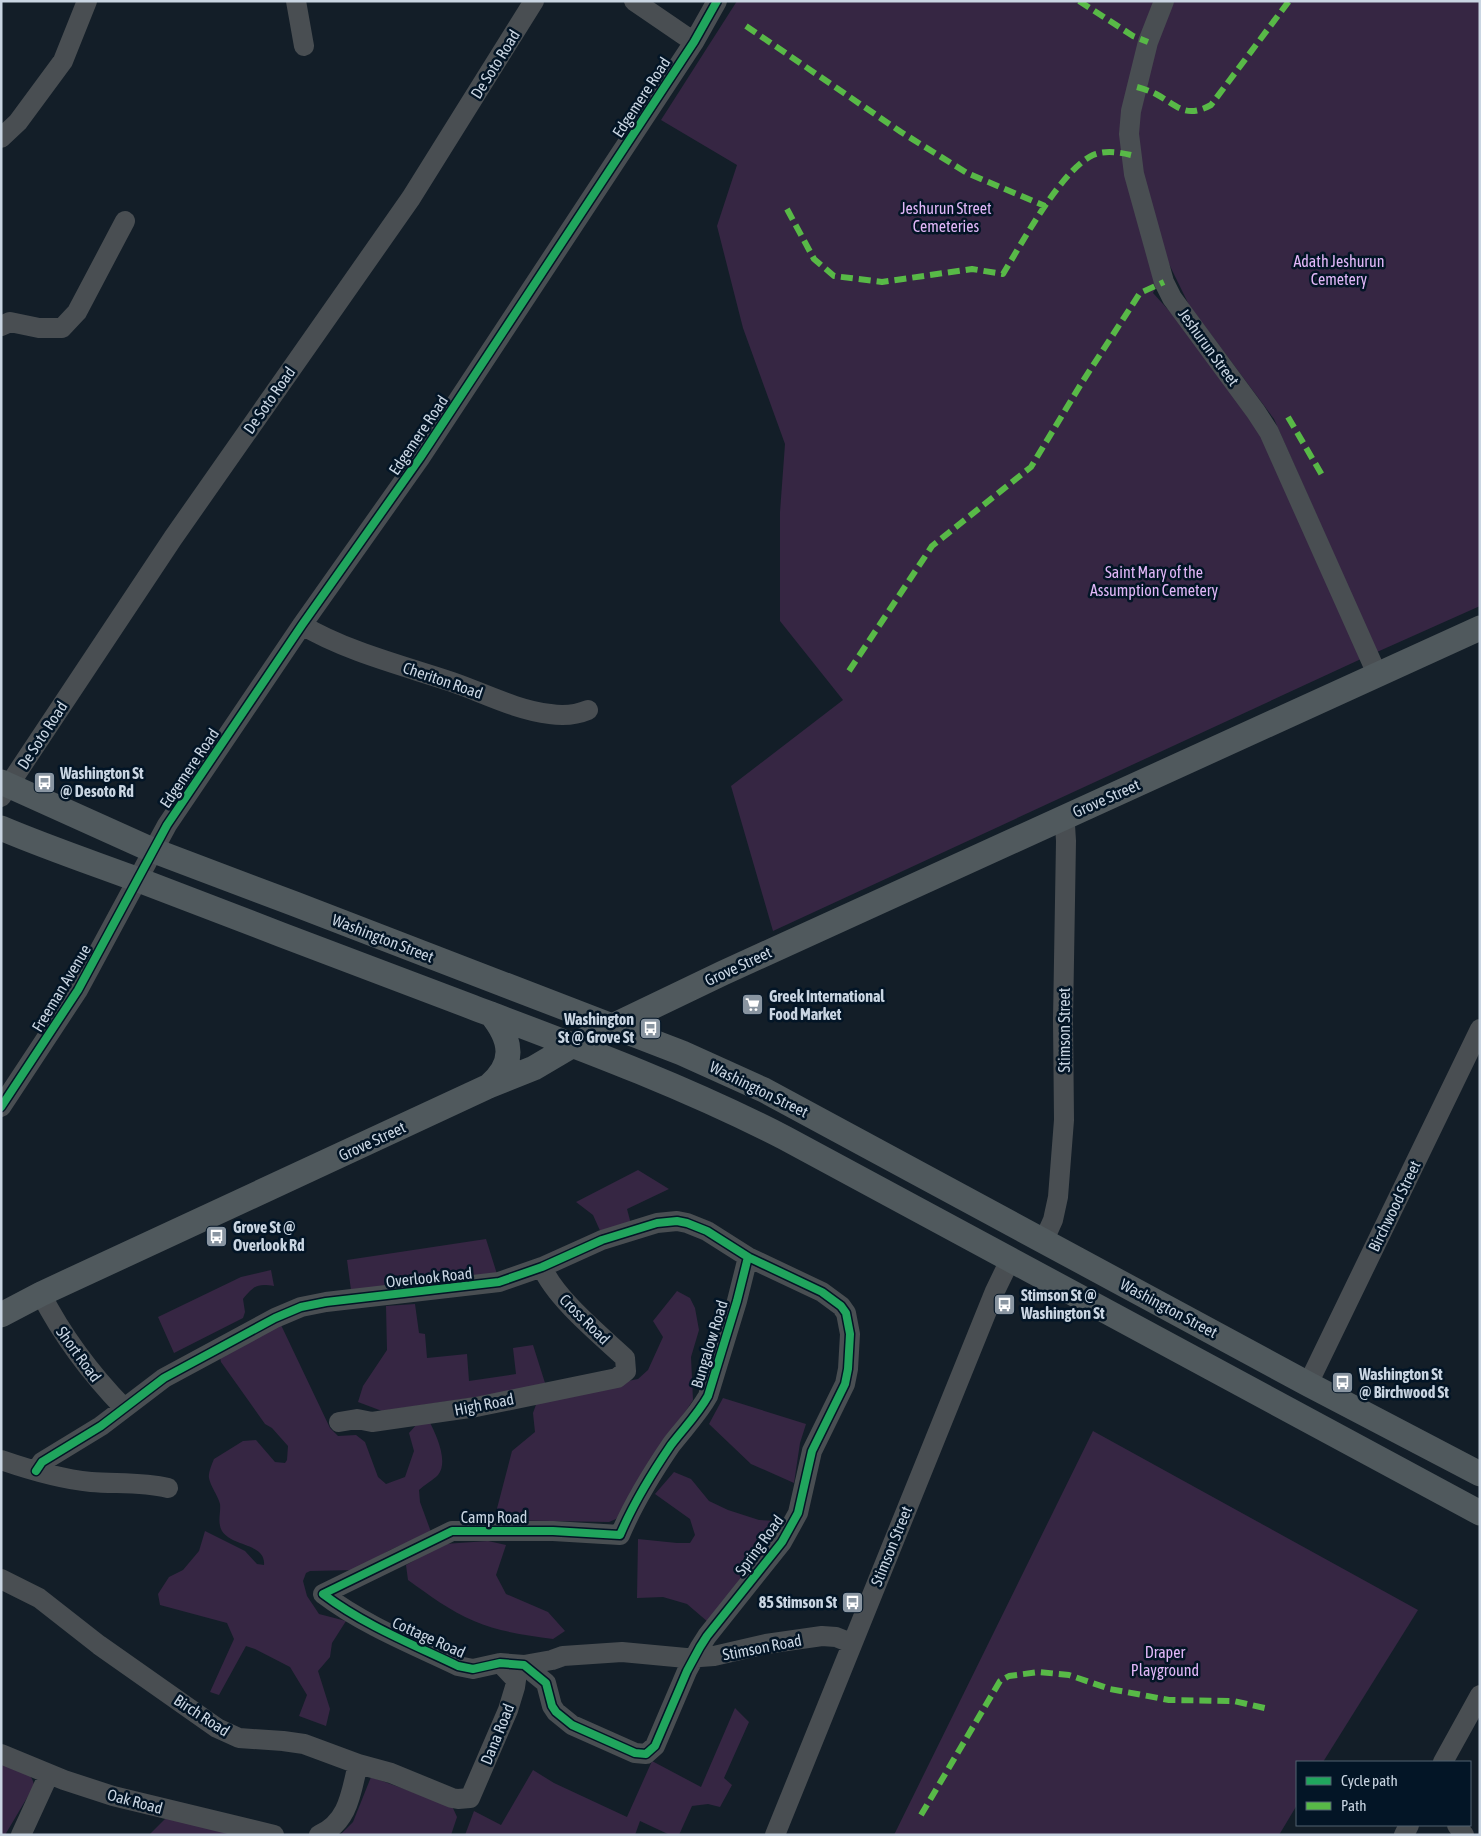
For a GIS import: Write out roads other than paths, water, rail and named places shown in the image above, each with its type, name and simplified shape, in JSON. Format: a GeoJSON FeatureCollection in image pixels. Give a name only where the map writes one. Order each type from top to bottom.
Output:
{"type":"FeatureCollection","features":[{"type":"Feature","properties":{"kind":"main road","name":"Grove Street"},"geometry":{"type":"LineString","coordinates":[[1,1315],[41,1294],[489,1086],[534,1068],[573,1045],[723,973],[1480,628]]}},
{"type":"Feature","properties":{"kind":"main road","name":"Washington Street"},"geometry":{"type":"LineString","coordinates":[[4,788],[152,850],[682,1053],[764,1090],[1308,1384],[1480,1474]]}},
{"type":"Feature","properties":{"kind":"main road","name":"Washington Street"},"geometry":{"type":"LineString","coordinates":[[1,828],[62,853],[136,879],[573,1045],[655,1077],[752,1121],[1480,1513]]}},
{"type":"Feature","properties":{"kind":"main road"},"geometry":{"type":"LineString","coordinates":[[489,1086],[502,1073],[508,1057],[506,1040],[498,1023],[491,1014]]}},
{"type":"Feature","properties":{"kind":"main road"},"geometry":{"type":"LineString","coordinates":[[1020,1265],[1035,1235]]}},
{"type":"Feature","properties":{"kind":"main road"},"geometry":{"type":"LineString","coordinates":[[1263,1396],[1282,1400],[1290,1398],[1297,1395],[1308,1384]]}},
{"type":"Feature","properties":{"kind":"street"},"geometry":{"type":"LineString","coordinates":[[1,138],[18,122],[63,61],[87,1]]}},
{"type":"Feature","properties":{"kind":"street"},"geometry":{"type":"LineString","coordinates":[[296,1],[304,46]]}},
{"type":"Feature","properties":{"kind":"street","name":"De Soto Road"},"geometry":{"type":"LineString","coordinates":[[4,788],[173,538],[411,198],[534,1]]}},
{"type":"Feature","properties":{"kind":"street"},"geometry":{"type":"LineString","coordinates":[[634,1],[694,42]]}},
{"type":"Feature","properties":{"kind":"street","name":"Edgemere Road"},"geometry":{"type":"LineString","coordinates":[[136,879],[167,825],[302,625],[420,458],[694,42],[717,1]]}},
{"type":"Feature","properties":{"kind":"street","name":"Jeshurun Street"},"geometry":{"type":"LineString","coordinates":[[1164,1],[1148,42],[1131,111],[1129,134],[1134,174],[1164,282],[1172,298],[1269,432],[1377,674]]}},
{"type":"Feature","properties":{"kind":"street"},"geometry":{"type":"LineString","coordinates":[[1,326],[10,322],[39,328],[62,328],[77,312],[125,221]]}},
{"type":"Feature","properties":{"kind":"street","name":"Cheriton Road"},"geometry":{"type":"LineString","coordinates":[[302,625],[321,636],[531,710],[558,715],[577,714],[588,710]]}},
{"type":"Feature","properties":{"kind":"street","name":"Stimson Street"},"geometry":{"type":"LineString","coordinates":[[1035,1235],[1053,1220],[1058,1197],[1064,1120],[1063,1020],[1066,841],[1065,825],[1062,817]]}},
{"type":"Feature","properties":{"kind":"street","name":"Freeman Avenue"},"geometry":{"type":"LineString","coordinates":[[1,1107],[78,990],[136,879]]}},
{"type":"Feature","properties":{"kind":"street","name":"Birchwood Street"},"geometry":{"type":"LineString","coordinates":[[1308,1384],[1480,1029]]}},
{"type":"Feature","properties":{"kind":"street","name":"Overlook Road"},"geometry":{"type":"LineString","coordinates":[[36,1471],[42,1462],[101,1426],[164,1378],[275,1318],[301,1307],[320,1303],[485,1285],[512,1279],[602,1240],[667,1221],[687,1223],[707,1231],[748,1257],[822,1292],[841,1306]]}},
{"type":"Feature","properties":{"kind":"street","name":"Bungalow Road"},"geometry":{"type":"LineString","coordinates":[[620,1535],[632,1510],[662,1459],[677,1437],[702,1407],[708,1396],[737,1301],[748,1257]]}},
{"type":"Feature","properties":{"kind":"street","name":"Stimson Street"},"geometry":{"type":"LineString","coordinates":[[775,1835],[994,1291],[1020,1265]]}},
{"type":"Feature","properties":{"kind":"street","name":"Cross Road"},"geometry":{"type":"LineString","coordinates":[[542,1267],[556,1289],[591,1327],[625,1358],[626,1371]]}},
{"type":"Feature","properties":{"kind":"street","name":"Short Road"},"geometry":{"type":"LineString","coordinates":[[41,1294],[58,1324],[86,1365],[124,1408]]}},
{"type":"Feature","properties":{"kind":"street","name":"Spring Road"},"geometry":{"type":"LineString","coordinates":[[524,1665],[546,1683],[552,1706],[572,1726],[634,1753],[646,1754],[655,1746],[694,1658],[707,1636],[782,1542],[798,1512],[812,1451],[841,1393],[848,1368],[850,1334],[846,1313],[841,1306]]}},
{"type":"Feature","properties":{"kind":"street","name":"High Road"},"geometry":{"type":"LineString","coordinates":[[339,1422],[357,1419],[372,1422],[476,1407],[609,1380],[617,1378],[626,1371]]}},
{"type":"Feature","properties":{"kind":"street"},"geometry":{"type":"LineString","coordinates":[[1,1460],[36,1471],[82,1481],[151,1485],[168,1488]]}},
{"type":"Feature","properties":{"kind":"street","name":"Camp Road"},"geometry":{"type":"LineString","coordinates":[[322,1594],[452,1531],[553,1531],[620,1535]]}},
{"type":"Feature","properties":{"kind":"street","name":"Birch Road"},"geometry":{"type":"LineString","coordinates":[[1,1579],[39,1598],[99,1645],[217,1728],[239,1738],[304,1744],[358,1764],[391,1773],[458,1799]]}},
{"type":"Feature","properties":{"kind":"street","name":"Cottage Road"},"geometry":{"type":"LineString","coordinates":[[322,1594],[371,1625],[458,1666],[473,1669],[500,1663],[524,1665]]}},
{"type":"Feature","properties":{"kind":"street","name":"Stimson Road"},"geometry":{"type":"LineString","coordinates":[[524,1665],[564,1656],[622,1652],[694,1658],[714,1656],[766,1644],[822,1636],[851,1643]]}},
{"type":"Feature","properties":{"kind":"street","name":"Dana Road"},"geometry":{"type":"LineString","coordinates":[[458,1799],[470,1798],[511,1702],[516,1680],[500,1663]]}},
{"type":"Feature","properties":{"kind":"street"},"geometry":{"type":"LineString","coordinates":[[1444,1761],[1480,1695]]}},
{"type":"Feature","properties":{"kind":"street","name":"Oak Road"},"geometry":{"type":"LineString","coordinates":[[1,1754],[49,1774],[132,1801],[274,1835]]}},
{"type":"Feature","properties":{"kind":"street"},"geometry":{"type":"LineString","coordinates":[[319,1835],[330,1828],[346,1811],[358,1764]]}},
{"type":"Feature","properties":{"kind":"street"},"geometry":{"type":"LineString","coordinates":[[21,1835],[49,1774]]}},
{"type":"Feature","properties":{"kind":"place","name":"Washington St @ Desoto Rd"},"geometry":{"type":"Point","coordinates":[44,782]}},
{"type":"Feature","properties":{"kind":"place","name":"Greek International Food Market"},"geometry":{"type":"Point","coordinates":[753,1005]}},
{"type":"Feature","properties":{"kind":"place","name":"Washington St @ Grove St"},"geometry":{"type":"Point","coordinates":[650,1028]}},
{"type":"Feature","properties":{"kind":"place","name":"Grove St @ Overlook Rd"},"geometry":{"type":"Point","coordinates":[217,1236]}},
{"type":"Feature","properties":{"kind":"place","name":"Stimson St @ Washington St"},"geometry":{"type":"Point","coordinates":[1005,1304]}},
{"type":"Feature","properties":{"kind":"place","name":"Washington St @ Birchwood St"},"geometry":{"type":"Point","coordinates":[1343,1383]}},
{"type":"Feature","properties":{"kind":"place","name":"85 Stimson St"},"geometry":{"type":"Point","coordinates":[853,1602]}},
{"type":"Feature","properties":{"kind":"park label","name":"Jeshurun Street Cemeteries"},"geometry":{"type":"Point","coordinates":[946,217]}},
{"type":"Feature","properties":{"kind":"park label","name":"Adath Jeshurun Cemetery"},"geometry":{"type":"Point","coordinates":[1339,270]}},
{"type":"Feature","properties":{"kind":"park label","name":"Saint Mary of the Assumption Cemetery"},"geometry":{"type":"Point","coordinates":[1154,581]}},
{"type":"Feature","properties":{"kind":"park label","name":"Draper Playground"},"geometry":{"type":"Point","coordinates":[1165,1661]}}]}
